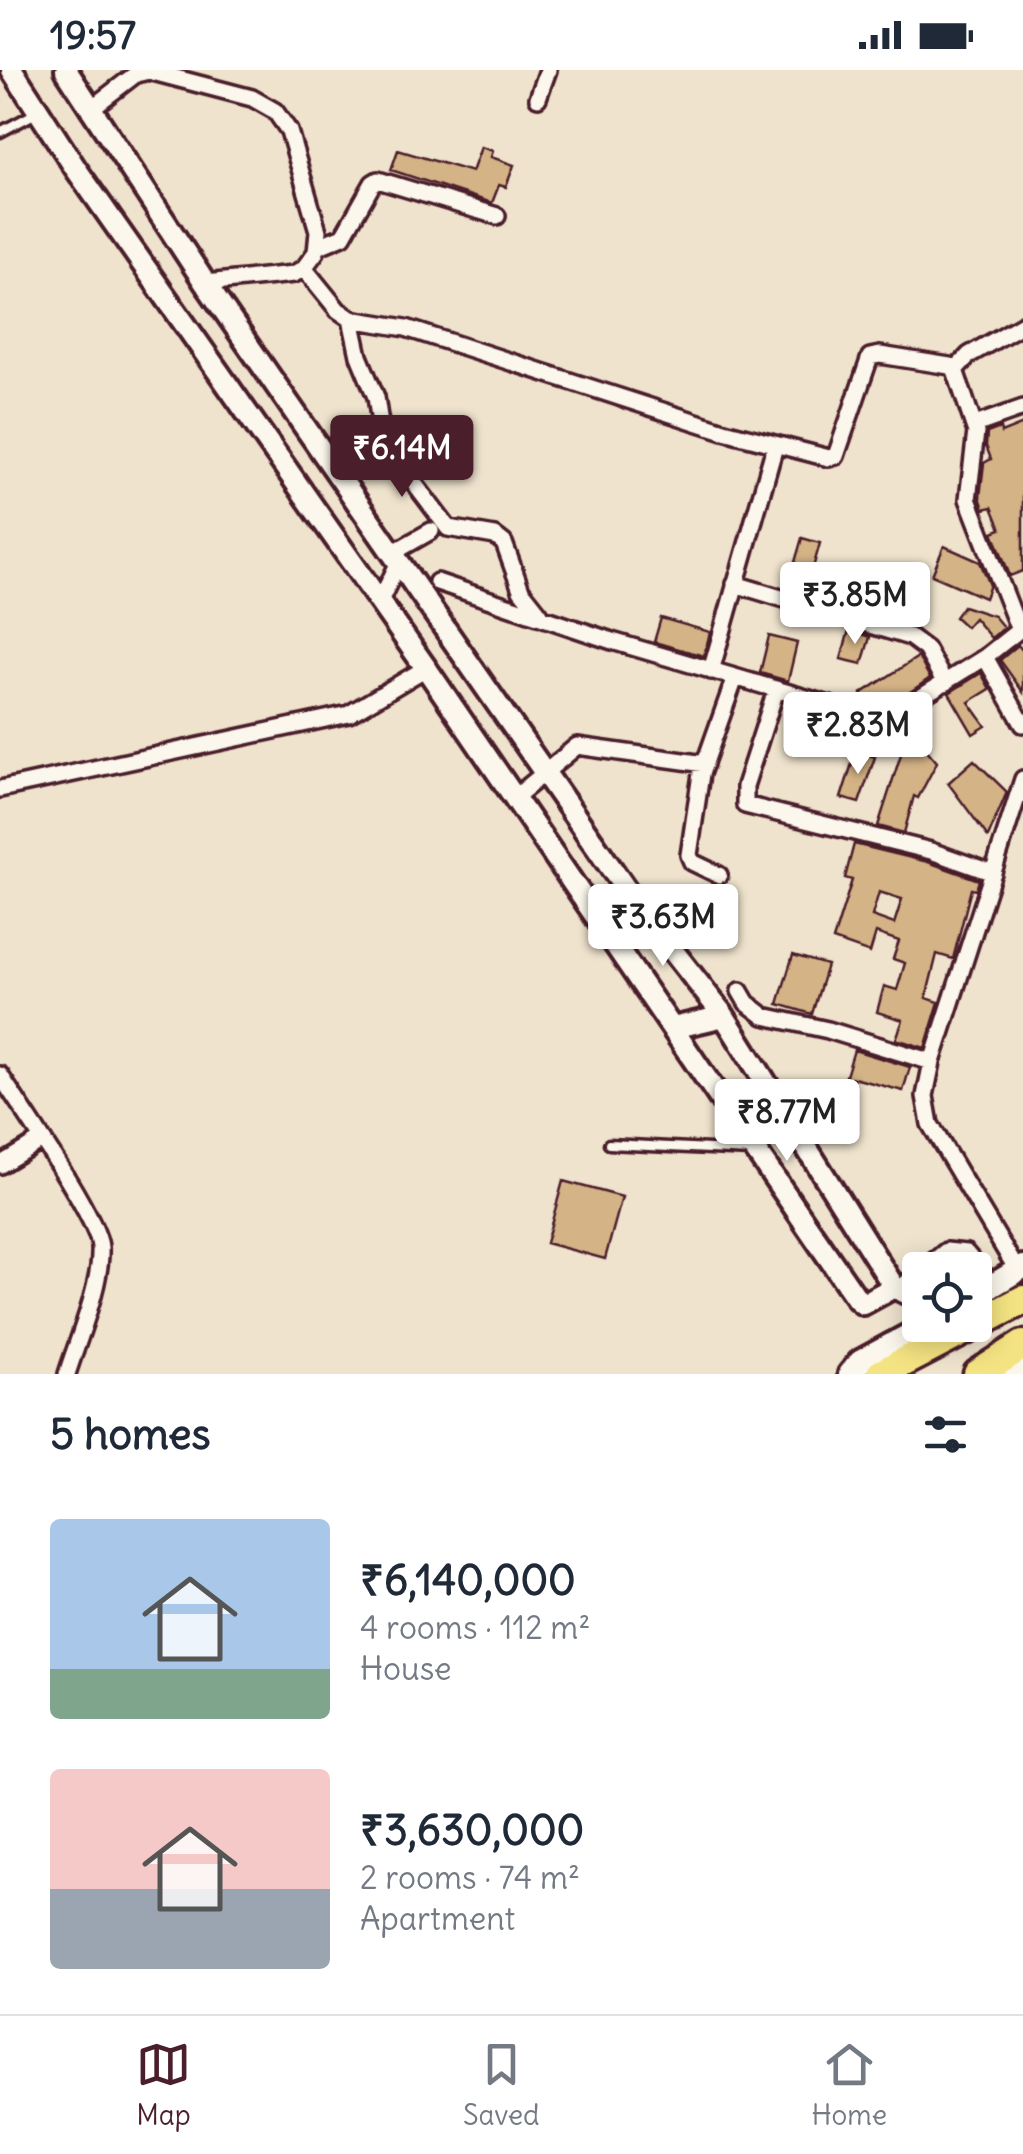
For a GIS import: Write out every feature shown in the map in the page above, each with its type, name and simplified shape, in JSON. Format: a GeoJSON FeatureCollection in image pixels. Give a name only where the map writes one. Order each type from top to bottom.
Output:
{"type":"FeatureCollection","features":[{"type":"Feature","properties":{"kind":"highway"},"geometry":{"type":"LineString","coordinates":[[881,1374],[1023,1300]]}},
{"type":"Feature","properties":{"kind":"highway"},"geometry":{"type":"LineString","coordinates":[[978,1374],[1023,1345]]}},
{"type":"Feature","properties":{"kind":"main road"},"geometry":{"type":"LineString","coordinates":[[992,1285],[1020,1269]]}},
{"type":"Feature","properties":{"kind":"main road"},"geometry":{"type":"LineString","coordinates":[[850,1374],[860,1362],[902,1339]]}},
{"type":"Feature","properties":{"kind":"main road"},"geometry":{"type":"LineString","coordinates":[[1009,1374],[1023,1365]]}},
{"type":"Feature","properties":{"kind":"street"},"geometry":{"type":"LineString","coordinates":[[12,70],[857,1299],[863,1304],[902,1284]]}},
{"type":"Feature","properties":{"kind":"street"},"geometry":{"type":"LineString","coordinates":[[66,70],[205,283],[546,775],[636,904],[724,1016],[902,1291]]}},
{"type":"Feature","properties":{"kind":"street"},"geometry":{"type":"LineString","coordinates":[[538,98],[548,70]]}},
{"type":"Feature","properties":{"kind":"street"},"geometry":{"type":"LineString","coordinates":[[89,110],[146,71],[266,105],[289,131],[319,246]]}},
{"type":"Feature","properties":{"kind":"street"},"geometry":{"type":"LineString","coordinates":[[205,283],[280,278],[304,268],[319,246],[343,236],[378,180],[497,216]]}},
{"type":"Feature","properties":{"kind":"street"},"geometry":{"type":"LineString","coordinates":[[304,268],[338,310],[351,319],[406,328],[775,446],[834,458],[871,356],[956,367]]}},
{"type":"Feature","properties":{"kind":"street"},"geometry":{"type":"LineString","coordinates":[[351,319],[359,356],[376,397],[380,430],[395,458],[421,487],[448,528]]}},
{"type":"Feature","properties":{"kind":"street"},"geometry":{"type":"LineString","coordinates":[[956,367],[969,355],[1023,324]]}},
{"type":"Feature","properties":{"kind":"street"},"geometry":{"type":"LineString","coordinates":[[898,712],[985,657],[1019,626],[968,499],[975,425],[956,367]]}},
{"type":"Feature","properties":{"kind":"street"},"geometry":{"type":"LineString","coordinates":[[975,425],[1022,409]]}},
{"type":"Feature","properties":{"kind":"street"},"geometry":{"type":"LineString","coordinates":[[711,670],[775,446]]}},
{"type":"Feature","properties":{"kind":"street"},"geometry":{"type":"LineString","coordinates":[[431,531],[437,514]]}},
{"type":"Feature","properties":{"kind":"street"},"geometry":{"type":"LineString","coordinates":[[379,603],[397,556],[431,531],[448,528],[495,536],[504,543],[522,590],[540,615]]}},
{"type":"Feature","properties":{"kind":"street"},"geometry":{"type":"LineString","coordinates":[[436,582],[830,705]]}},
{"type":"Feature","properties":{"kind":"street"},"geometry":{"type":"LineString","coordinates":[[735,584],[910,636],[926,649],[946,683]]}},
{"type":"Feature","properties":{"kind":"street"},"geometry":{"type":"LineString","coordinates":[[985,657],[1023,724]]}},
{"type":"Feature","properties":{"kind":"street"},"geometry":{"type":"LineString","coordinates":[[0,789],[349,714],[426,668]]}},
{"type":"Feature","properties":{"kind":"street"},"geometry":{"type":"LineString","coordinates":[[719,874],[689,857],[705,764],[734,678]]}},
{"type":"Feature","properties":{"kind":"street"},"geometry":{"type":"LineString","coordinates":[[776,690],[745,786],[745,806],[931,851],[993,873]]}},
{"type":"Feature","properties":{"kind":"street"},"geometry":{"type":"LineString","coordinates":[[513,800],[577,746],[705,764]]}},
{"type":"Feature","properties":{"kind":"street"},"geometry":{"type":"LineString","coordinates":[[1020,1269],[930,1124],[926,1096],[932,1062],[1023,778]]}},
{"type":"Feature","properties":{"kind":"street"},"geometry":{"type":"LineString","coordinates":[[612,938],[636,904]]}},
{"type":"Feature","properties":{"kind":"street"},"geometry":{"type":"LineString","coordinates":[[740,991],[747,1003],[764,1016],[828,1030],[932,1062]]}},
{"type":"Feature","properties":{"kind":"street"},"geometry":{"type":"LineString","coordinates":[[672,1028],[724,1016]]}},
{"type":"Feature","properties":{"kind":"street"},"geometry":{"type":"LineString","coordinates":[[3,1085],[41,1140],[100,1243],[98,1266],[67,1374]]}},
{"type":"Feature","properties":{"kind":"street"},"geometry":{"type":"LineString","coordinates":[[0,1165],[41,1140]]}},
{"type":"Feature","properties":{"kind":"lane"},"geometry":{"type":"LineString","coordinates":[[0,132],[40,112]]}},
{"type":"Feature","properties":{"kind":"lane"},"geometry":{"type":"LineString","coordinates":[[609,1144],[756,1152]]}},
{"type":"Feature","properties":{"kind":"building"},"geometry":{"type":"Polygon","coordinates":[[[481,147],[493,151],[491,157],[514,165],[506,187],[499,185],[492,203],[391,170],[398,150],[472,172],[481,147]]]}},
{"type":"Feature","properties":{"kind":"building"},"geometry":{"type":"Polygon","coordinates":[[[1023,424],[1023,571],[1010,576],[993,532],[1001,529],[992,507],[984,509],[980,497],[984,463],[991,459],[987,433],[1000,428],[1001,433],[1023,424]]]}},
{"type":"Feature","properties":{"kind":"building"},"geometry":{"type":"Polygon","coordinates":[[[802,538],[820,543],[809,582],[791,576],[802,538]]]}},
{"type":"Feature","properties":{"kind":"building"},"geometry":{"type":"Polygon","coordinates":[[[944,546],[980,562],[990,585],[985,598],[932,575],[944,546]]]}},
{"type":"Feature","properties":{"kind":"building"},"geometry":{"type":"Polygon","coordinates":[[[871,580],[918,591],[909,621],[863,607],[871,580]]]}},
{"type":"Feature","properties":{"kind":"building"},"geometry":{"type":"Polygon","coordinates":[[[963,606],[994,616],[1004,628],[991,638],[974,618],[966,627],[955,617],[963,606]]]}},
{"type":"Feature","properties":{"kind":"building"},"geometry":{"type":"Polygon","coordinates":[[[661,618],[710,632],[704,656],[654,642],[661,618]]]}},
{"type":"Feature","properties":{"kind":"building"},"geometry":{"type":"Polygon","coordinates":[[[849,630],[870,637],[862,664],[841,659],[849,630]]]}},
{"type":"Feature","properties":{"kind":"building"},"geometry":{"type":"Polygon","coordinates":[[[769,636],[797,643],[788,681],[760,673],[769,636]]]}},
{"type":"Feature","properties":{"kind":"building"},"geometry":{"type":"Polygon","coordinates":[[[1018,645],[1023,651],[1023,692],[1000,660],[1018,645]]]}},
{"type":"Feature","properties":{"kind":"building"},"geometry":{"type":"Polygon","coordinates":[[[918,657],[930,678],[875,717],[861,694],[918,657]]]}},
{"type":"Feature","properties":{"kind":"building"},"geometry":{"type":"Polygon","coordinates":[[[981,673],[990,689],[969,702],[986,726],[973,734],[949,693],[981,673]]]}},
{"type":"Feature","properties":{"kind":"building"},"geometry":{"type":"Polygon","coordinates":[[[909,729],[937,762],[918,798],[914,796],[904,833],[878,826],[909,729]]]}},
{"type":"Feature","properties":{"kind":"building"},"geometry":{"type":"Polygon","coordinates":[[[856,751],[875,757],[859,803],[841,798],[856,751]]]}},
{"type":"Feature","properties":{"kind":"building"},"geometry":{"type":"Polygon","coordinates":[[[974,760],[1007,792],[988,837],[948,783],[974,760]]]}},
{"type":"Feature","properties":{"kind":"building"},"geometry":{"type":"Polygon","coordinates":[[[854,844],[928,862],[979,880],[976,890],[971,889],[953,959],[937,954],[926,998],[939,1002],[925,1048],[896,1039],[903,1020],[877,1012],[884,986],[897,990],[905,963],[893,959],[899,941],[876,933],[870,953],[833,940],[852,880],[845,878],[854,844]],[[879,892],[872,916],[894,924],[902,899],[879,892]]]}},
{"type":"Feature","properties":{"kind":"building"},"geometry":{"type":"Polygon","coordinates":[[[793,955],[827,965],[812,1014],[778,1004],[793,955]]]}},
{"type":"Feature","properties":{"kind":"building"},"geometry":{"type":"Polygon","coordinates":[[[854,1050],[910,1067],[903,1091],[846,1076],[854,1050]]]}},
{"type":"Feature","properties":{"kind":"building"},"geometry":{"type":"Polygon","coordinates":[[[563,1181],[622,1197],[605,1259],[546,1243],[563,1181]]]}}]}
